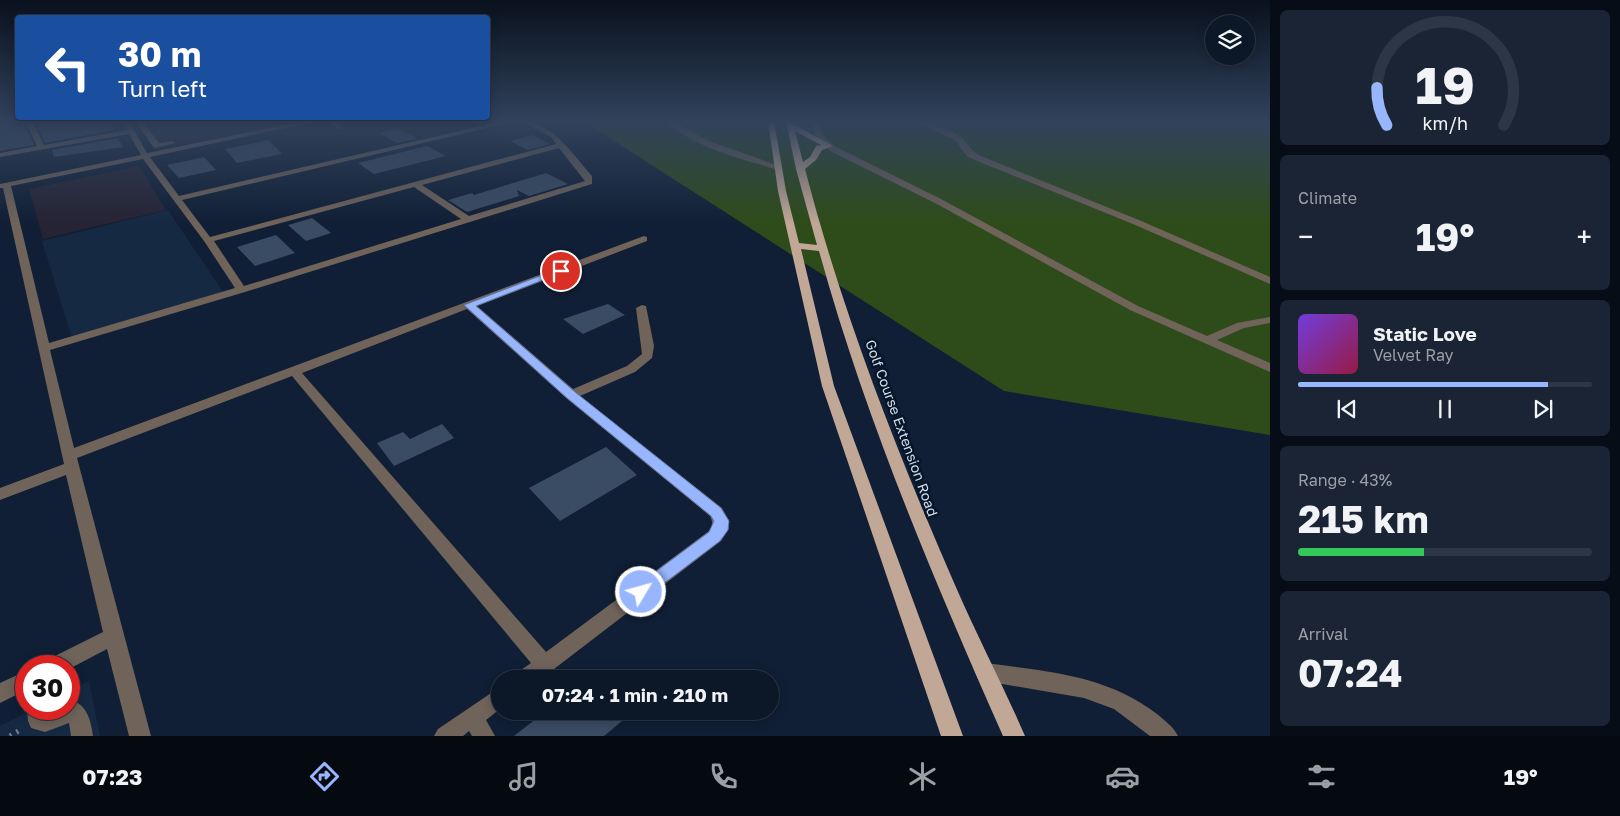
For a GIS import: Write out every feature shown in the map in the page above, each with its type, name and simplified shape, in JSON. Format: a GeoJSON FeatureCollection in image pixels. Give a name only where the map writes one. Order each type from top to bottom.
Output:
{"type":"FeatureCollection","features":[{"type":"Feature","properties":{"kind":"main road"},"geometry":{"type":"LineString","coordinates":[[776,155],[795,246],[828,386],[952,736]]}},
{"type":"Feature","properties":{"kind":"main road","name":"Golf Course Extension Road"},"geometry":{"type":"LineString","coordinates":[[797,155],[822,248],[867,388],[919,523],[1014,736]]}},
{"type":"Feature","properties":{"kind":"main road"},"geometry":{"type":"LineString","coordinates":[[800,169],[815,155]]}},
{"type":"Feature","properties":{"kind":"main road"},"geometry":{"type":"LineString","coordinates":[[795,246],[822,248]]}},
{"type":"Feature","properties":{"kind":"street"},"geometry":{"type":"LineString","coordinates":[[140,736],[69,461],[44,348],[3,185],[148,155]]}},
{"type":"Feature","properties":{"kind":"street"},"geometry":{"type":"LineString","coordinates":[[176,199],[367,155]]}},
{"type":"Feature","properties":{"kind":"street"},"geometry":{"type":"LineString","coordinates":[[208,240],[523,155]]}},
{"type":"Feature","properties":{"kind":"street"},"geometry":{"type":"LineString","coordinates":[[44,348],[241,290],[586,183],[589,178],[570,155]]}},
{"type":"Feature","properties":{"kind":"street"},"geometry":{"type":"LineString","coordinates":[[740,155],[778,167]]}},
{"type":"Feature","properties":{"kind":"street"},"geometry":{"type":"LineString","coordinates":[[848,155],[938,201],[1134,308],[1270,368]]}},
{"type":"Feature","properties":{"kind":"street"},"geometry":{"type":"LineString","coordinates":[[973,155],[1136,222],[1270,281]]}},
{"type":"Feature","properties":{"kind":"street"},"geometry":{"type":"LineString","coordinates":[[145,156],[208,240],[241,290]]}},
{"type":"Feature","properties":{"kind":"street"},"geometry":{"type":"LineString","coordinates":[[415,184],[469,220]]}},
{"type":"Feature","properties":{"kind":"street"},"geometry":{"type":"LineString","coordinates":[[0,494],[69,461],[293,370],[644,240]]}},
{"type":"Feature","properties":{"kind":"street"},"geometry":{"type":"LineString","coordinates":[[469,305],[571,395],[716,512],[722,521],[720,530],[715,536],[536,670]]}},
{"type":"Feature","properties":{"kind":"street"},"geometry":{"type":"LineString","coordinates":[[571,395],[631,369],[648,355],[642,308]]}},
{"type":"Feature","properties":{"kind":"street"},"geometry":{"type":"LineString","coordinates":[[1206,341],[1242,325],[1270,320]]}},
{"type":"Feature","properties":{"kind":"street"},"geometry":{"type":"LineString","coordinates":[[293,370],[544,664]]}},
{"type":"Feature","properties":{"kind":"street"},"geometry":{"type":"LineString","coordinates":[[76,655],[113,637]]}},
{"type":"Feature","properties":{"kind":"street"},"geometry":{"type":"LineString","coordinates":[[985,672],[1071,686],[1113,697],[1167,736]]}},
{"type":"Feature","properties":{"kind":"street"},"geometry":{"type":"LineString","coordinates":[[0,693],[15,686]]}},
{"type":"Feature","properties":{"kind":"street"},"geometry":{"type":"LineString","coordinates":[[445,736],[491,703]]}},
{"type":"Feature","properties":{"kind":"street"},"geometry":{"type":"LineString","coordinates":[[472,717],[484,736]]}},
{"type":"Feature","properties":{"kind":"street"},"geometry":{"type":"LineString","coordinates":[[38,720],[45,722],[50,720]]}},
{"type":"Feature","properties":{"kind":"street"},"geometry":{"type":"LineString","coordinates":[[79,720],[82,736]]}},
{"type":"Feature","properties":{"kind":"shaded area"},"geometry":{"type":"Polygon","coordinates":[[[139,166],[166,210],[43,239],[29,189],[139,166]]]}},
{"type":"Feature","properties":{"kind":"shaded area"},"geometry":{"type":"Polygon","coordinates":[[[168,210],[223,292],[72,338],[42,241],[168,210]]]}},
{"type":"Feature","properties":{"kind":"shaded area"},"geometry":{"type":"Polygon","coordinates":[[[89,681],[100,736],[0,736],[0,726],[15,718],[80,720],[80,686],[89,681]]]}},
{"type":"Feature","properties":{"kind":"green space"},"geometry":{"type":"Polygon","coordinates":[[[637,155],[1270,155],[1270,435],[1004,391],[637,155]]]}},
{"type":"Feature","properties":{"kind":"building"},"geometry":{"type":"Polygon","coordinates":[[[230,155],[275,155],[237,163],[230,155]]]}},
{"type":"Feature","properties":{"kind":"building"},"geometry":{"type":"Polygon","coordinates":[[[389,155],[446,156],[374,174],[358,163],[389,155]]]}},
{"type":"Feature","properties":{"kind":"building"},"geometry":{"type":"Polygon","coordinates":[[[204,157],[216,170],[179,178],[167,165],[204,157]]]}},
{"type":"Feature","properties":{"kind":"building"},"geometry":{"type":"Polygon","coordinates":[[[546,173],[568,184],[529,196],[517,190],[519,196],[467,212],[448,200],[472,193],[474,195],[546,173]]]}},
{"type":"Feature","properties":{"kind":"building"},"geometry":{"type":"Polygon","coordinates":[[[312,218],[331,233],[306,241],[288,225],[312,218]]]}},
{"type":"Feature","properties":{"kind":"building"},"geometry":{"type":"Polygon","coordinates":[[[276,235],[295,253],[255,266],[237,247],[276,235]]]}},
{"type":"Feature","properties":{"kind":"building"},"geometry":{"type":"Polygon","coordinates":[[[608,304],[625,315],[583,334],[563,319],[608,304]]]}},
{"type":"Feature","properties":{"kind":"building"},"geometry":{"type":"Polygon","coordinates":[[[442,424],[454,438],[394,466],[377,443],[403,432],[410,439],[442,424]]]}},
{"type":"Feature","properties":{"kind":"building"},"geometry":{"type":"Polygon","coordinates":[[[606,447],[637,475],[560,521],[529,488],[606,447]]]}},
{"type":"Feature","properties":{"kind":"building"},"geometry":{"type":"Polygon","coordinates":[[[534,720],[623,720],[604,736],[514,736],[534,720]]]}},
{"type":"Feature","properties":{"kind":"route"},"geometry":{"type":"LineString","coordinates":[[561,271],[469,305],[571,395],[716,512],[722,521],[720,530],[715,536],[641,592]]}}]}
